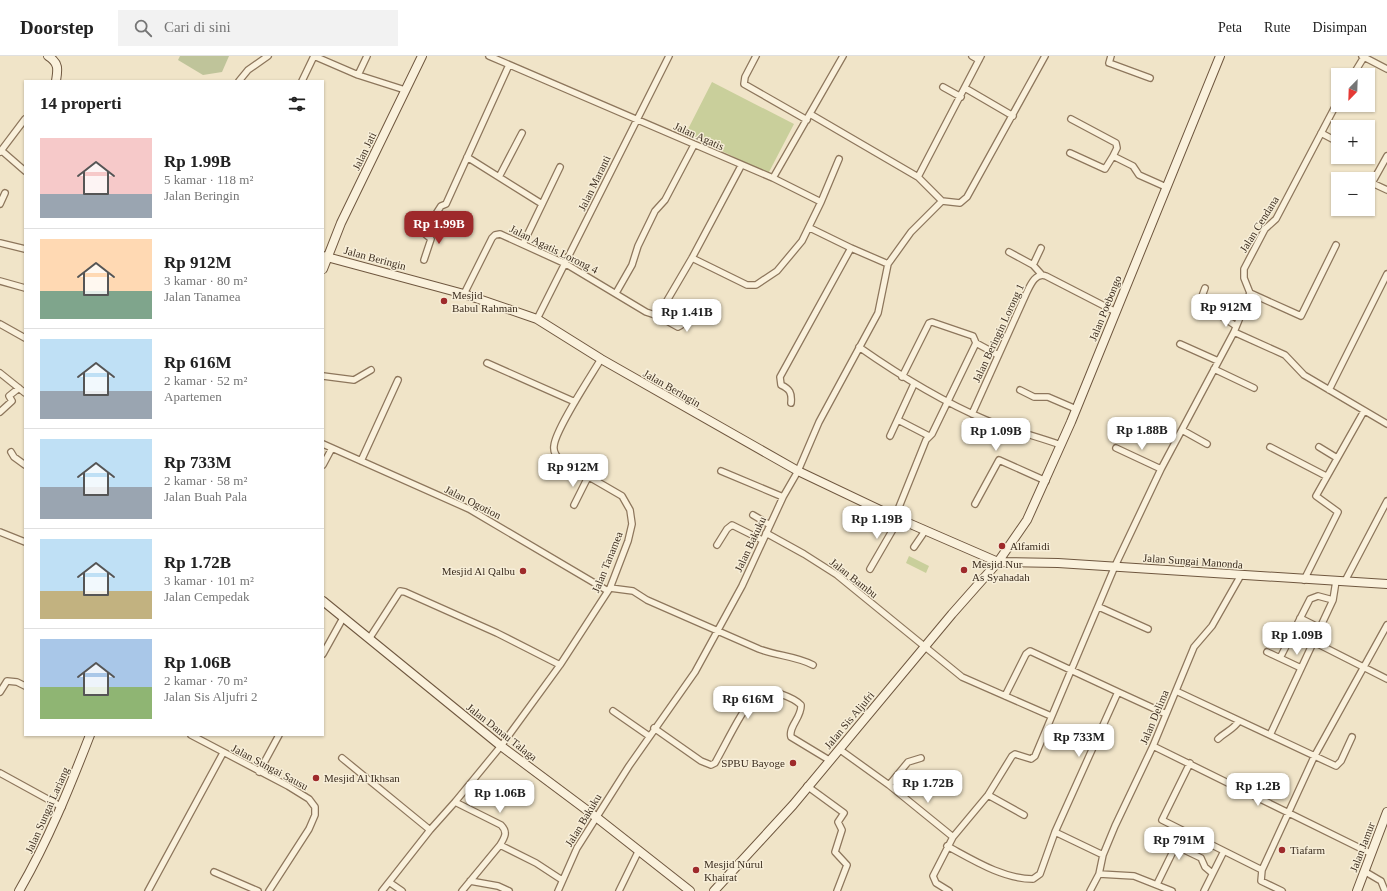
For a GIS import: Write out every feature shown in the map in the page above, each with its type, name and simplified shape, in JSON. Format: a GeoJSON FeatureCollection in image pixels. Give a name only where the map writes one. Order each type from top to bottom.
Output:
{"type":"FeatureCollection","features":[{"type":"Feature","properties":{"kind":"street"},"geometry":{"type":"LineString","coordinates":[[48,56],[55,60],[58,66],[56,80]]}},
{"type":"Feature","properties":{"kind":"street"},"geometry":{"type":"LineString","coordinates":[[240,80],[248,70],[268,56]]}},
{"type":"Feature","properties":{"kind":"street"},"geometry":{"type":"LineString","coordinates":[[302,80],[314,56],[358,75],[405,90]]}},
{"type":"Feature","properties":{"kind":"street"},"geometry":{"type":"LineString","coordinates":[[358,75],[367,56]]}},
{"type":"Feature","properties":{"kind":"street","name":"Jalan Jati"},"geometry":{"type":"LineString","coordinates":[[325,256],[422,56]]}},
{"type":"Feature","properties":{"kind":"street","name":"Jalan Agatis"},"geometry":{"type":"LineString","coordinates":[[489,56],[741,166],[773,178],[822,202]]}},
{"type":"Feature","properties":{"kind":"street","name":"Jalan Maranti"},"geometry":{"type":"LineString","coordinates":[[537,319],[566,264],[669,56]]}},
{"type":"Feature","properties":{"kind":"street"},"geometry":{"type":"LineString","coordinates":[[756,56],[745,76],[744,84],[918,177],[942,201],[956,203],[965,200],[1045,56]]}},
{"type":"Feature","properties":{"kind":"street"},"geometry":{"type":"LineString","coordinates":[[773,178],[843,56]]}},
{"type":"Feature","properties":{"kind":"street"},"geometry":{"type":"LineString","coordinates":[[918,177],[980,58],[972,56]]}},
{"type":"Feature","properties":{"kind":"street"},"geometry":{"type":"LineString","coordinates":[[1111,56],[1110,63],[1150,78]]}},
{"type":"Feature","properties":{"kind":"street","name":"Jalan Poebongo"},"geometry":{"type":"LineString","coordinates":[[998,562],[1027,520],[1046,481],[1220,56]]}},
{"type":"Feature","properties":{"kind":"street"},"geometry":{"type":"LineString","coordinates":[[1357,68],[1363,57],[1387,68]]}},
{"type":"Feature","properties":{"kind":"street"},"geometry":{"type":"LineString","coordinates":[[424,260],[431,239],[425,231],[441,206],[445,205],[509,65]]}},
{"type":"Feature","properties":{"kind":"street"},"geometry":{"type":"LineString","coordinates":[[943,87],[961,97]]}},
{"type":"Feature","properties":{"kind":"street"},"geometry":{"type":"LineString","coordinates":[[965,88],[1013,116]]}},
{"type":"Feature","properties":{"kind":"street","name":"Jalan Cendana"},"geometry":{"type":"LineString","coordinates":[[1250,293],[1244,278],[1244,269],[1265,229],[1276,219],[1332,112]]}},
{"type":"Feature","properties":{"kind":"street"},"geometry":{"type":"LineString","coordinates":[[24,119],[1,152],[24,170]]}},
{"type":"Feature","properties":{"kind":"street"},"geometry":{"type":"LineString","coordinates":[[1070,153],[1105,169],[1117,148],[1116,143],[1071,119]]}},
{"type":"Feature","properties":{"kind":"street"},"geometry":{"type":"LineString","coordinates":[[1321,133],[1331,138]]}},
{"type":"Feature","properties":{"kind":"street"},"geometry":{"type":"LineString","coordinates":[[499,177],[522,134]]}},
{"type":"Feature","properties":{"kind":"street"},"geometry":{"type":"LineString","coordinates":[[616,293],[632,265],[638,246],[655,211],[665,200],[694,145]]}},
{"type":"Feature","properties":{"kind":"street"},"geometry":{"type":"LineString","coordinates":[[1113,156],[1133,166],[1139,174],[1166,187]]}},
{"type":"Feature","properties":{"kind":"street"},"geometry":{"type":"LineString","coordinates":[[1387,156],[1372,183],[1387,190]]}},
{"type":"Feature","properties":{"kind":"street"},"geometry":{"type":"LineString","coordinates":[[467,157],[542,204]]}},
{"type":"Feature","properties":{"kind":"street"},"geometry":{"type":"LineString","coordinates":[[692,258],[747,284],[756,285],[777,271],[802,241],[822,202],[839,160]]}},
{"type":"Feature","properties":{"kind":"street"},"geometry":{"type":"LineString","coordinates":[[658,316],[692,258],[741,166]]}},
{"type":"Feature","properties":{"kind":"street"},"geometry":{"type":"LineString","coordinates":[[523,244],[560,167]]}},
{"type":"Feature","properties":{"kind":"street"},"geometry":{"type":"LineString","coordinates":[[0,204],[5,193]]}},
{"type":"Feature","properties":{"kind":"street","name":"Jalan Bakuku"},"geometry":{"type":"LineString","coordinates":[[558,891],[577,848],[654,728],[694,672],[742,586],[762,540],[783,497],[798,471],[819,422],[878,313],[888,264],[911,232],[942,201]]}},
{"type":"Feature","properties":{"kind":"street"},"geometry":{"type":"LineString","coordinates":[[810,228],[888,264]]}},
{"type":"Feature","properties":{"kind":"street","name":"Jalan Agatis Lorong 4"},"geometry":{"type":"LineString","coordinates":[[464,294],[493,236],[500,234],[566,264],[646,312],[658,316],[678,327],[682,325],[697,309],[715,312]]}},
{"type":"Feature","properties":{"kind":"street"},"geometry":{"type":"LineString","coordinates":[[0,243],[24,249]]}},
{"type":"Feature","properties":{"kind":"street"},"geometry":{"type":"LineString","coordinates":[[949,891],[936,883],[933,876],[952,836],[988,795],[1012,756],[1015,754],[1031,759],[1034,758],[1116,566],[1161,469],[1235,329],[1250,293],[1301,316],[1336,245]]}},
{"type":"Feature","properties":{"kind":"street"},"geometry":{"type":"LineString","coordinates":[[791,404],[792,395],[787,388],[781,385],[780,377],[851,248]]}},
{"type":"Feature","properties":{"kind":"street"},"geometry":{"type":"LineString","coordinates":[[1033,265],[1041,248]]}},
{"type":"Feature","properties":{"kind":"street"},"geometry":{"type":"LineString","coordinates":[[1009,252],[1033,265],[1042,275],[1116,312]]}},
{"type":"Feature","properties":{"kind":"street","name":"Jalan Beringin"},"geometry":{"type":"LineString","coordinates":[[325,256],[464,294],[537,319],[601,359],[798,471],[925,531],[998,562]]}},
{"type":"Feature","properties":{"kind":"street"},"geometry":{"type":"LineString","coordinates":[[1330,390],[1387,274]]}},
{"type":"Feature","properties":{"kind":"street","name":"Jalan Beringin Lorong 1"},"geometry":{"type":"LineString","coordinates":[[972,414],[1026,294],[1035,279],[1042,275]]}},
{"type":"Feature","properties":{"kind":"street"},"geometry":{"type":"LineString","coordinates":[[0,281],[24,288]]}},
{"type":"Feature","properties":{"kind":"street"},"geometry":{"type":"LineString","coordinates":[[1205,288],[1201,298],[1203,304],[1235,329],[1284,355],[1304,375],[1387,424]]}},
{"type":"Feature","properties":{"kind":"street"},"geometry":{"type":"LineString","coordinates":[[902,377],[929,323],[973,336],[976,343],[998,355]]}},
{"type":"Feature","properties":{"kind":"street"},"geometry":{"type":"LineString","coordinates":[[0,324],[24,337]]}},
{"type":"Feature","properties":{"kind":"street"},"geometry":{"type":"LineString","coordinates":[[870,569],[897,518],[920,452],[948,401],[976,343]]}},
{"type":"Feature","properties":{"kind":"street"},"geometry":{"type":"LineString","coordinates":[[1180,344],[1218,361]]}},
{"type":"Feature","properties":{"kind":"street"},"geometry":{"type":"LineString","coordinates":[[859,347],[902,377],[972,414],[1008,429],[1027,433],[1061,445]]}},
{"type":"Feature","properties":{"kind":"street","name":"Jalan Tanamea"},"geometry":{"type":"LineString","coordinates":[[382,891],[430,830],[455,802],[500,746],[560,665],[609,590],[628,541],[633,516],[622,496],[560,460],[554,451],[554,442],[574,402],[601,359]]}},
{"type":"Feature","properties":{"kind":"street"},"geometry":{"type":"LineString","coordinates":[[487,363],[574,402]]}},
{"type":"Feature","properties":{"kind":"street"},"geometry":{"type":"LineString","coordinates":[[1214,369],[1254,388]]}},
{"type":"Feature","properties":{"kind":"street"},"geometry":{"type":"LineString","coordinates":[[324,376],[354,380],[371,370]]}},
{"type":"Feature","properties":{"kind":"street"},"geometry":{"type":"LineString","coordinates":[[0,373],[24,392]]}},
{"type":"Feature","properties":{"kind":"street"},"geometry":{"type":"LineString","coordinates":[[361,461],[398,380]]}},
{"type":"Feature","properties":{"kind":"street"},"geometry":{"type":"LineString","coordinates":[[890,436],[914,384]]}},
{"type":"Feature","properties":{"kind":"street"},"geometry":{"type":"LineString","coordinates":[[0,412],[12,401],[10,396],[19,388]]}},
{"type":"Feature","properties":{"kind":"street"},"geometry":{"type":"LineString","coordinates":[[1020,390],[1034,397],[1053,398],[1076,410]]}},
{"type":"Feature","properties":{"kind":"street"},"geometry":{"type":"LineString","coordinates":[[1304,580],[1338,512],[1316,497],[1326,476],[1364,410]]}},
{"type":"Feature","properties":{"kind":"street"},"geometry":{"type":"LineString","coordinates":[[898,420],[929,436]]}},
{"type":"Feature","properties":{"kind":"street"},"geometry":{"type":"LineString","coordinates":[[1182,430],[1207,444]]}},
{"type":"Feature","properties":{"kind":"street","name":"Jalan Ogotion"},"geometry":{"type":"LineString","coordinates":[[324,444],[469,508],[609,590]]}},
{"type":"Feature","properties":{"kind":"street"},"geometry":{"type":"LineString","coordinates":[[1270,446],[1326,476]]}},
{"type":"Feature","properties":{"kind":"street"},"geometry":{"type":"LineString","coordinates":[[1319,447],[1337,458]]}},
{"type":"Feature","properties":{"kind":"street"},"geometry":{"type":"LineString","coordinates":[[324,463],[332,448]]}},
{"type":"Feature","properties":{"kind":"street"},"geometry":{"type":"LineString","coordinates":[[1116,448],[1161,469]]}},
{"type":"Feature","properties":{"kind":"street"},"geometry":{"type":"LineString","coordinates":[[11,452],[24,464]]}},
{"type":"Feature","properties":{"kind":"street"},"geometry":{"type":"LineString","coordinates":[[975,504],[998,461],[1046,481]]}},
{"type":"Feature","properties":{"kind":"street"},"geometry":{"type":"LineString","coordinates":[[721,471],[783,497]]}},
{"type":"Feature","properties":{"kind":"street"},"geometry":{"type":"LineString","coordinates":[[574,506],[588,477]]}},
{"type":"Feature","properties":{"kind":"street"},"geometry":{"type":"LineString","coordinates":[[1345,581],[1385,509],[1387,501]]}},
{"type":"Feature","properties":{"kind":"street"},"geometry":{"type":"LineString","coordinates":[[752,515],[770,526]]}},
{"type":"Feature","properties":{"kind":"street"},"geometry":{"type":"LineString","coordinates":[[717,545],[732,525],[762,540]]}},
{"type":"Feature","properties":{"kind":"street"},"geometry":{"type":"LineString","coordinates":[[914,547],[925,531]]}},
{"type":"Feature","properties":{"kind":"street"},"geometry":{"type":"LineString","coordinates":[[0,532],[24,542]]}},
{"type":"Feature","properties":{"kind":"street","name":"Jalan Bambu"},"geometry":{"type":"LineString","coordinates":[[766,533],[804,554],[836,575],[925,646],[956,673],[1051,716]]}},
{"type":"Feature","properties":{"kind":"street","name":"Jalan Sungai Manonda"},"geometry":{"type":"LineString","coordinates":[[998,562],[1116,566],[1304,580],[1387,584]]}},
{"type":"Feature","properties":{"kind":"street","name":"Jalan Sis Aljufri"},"geometry":{"type":"LineString","coordinates":[[714,891],[793,805],[807,786],[925,646],[998,562]]}},
{"type":"Feature","properties":{"kind":"street","name":"Jalan Delima"},"geometry":{"type":"LineString","coordinates":[[1090,891],[1099,874],[1103,855],[1153,746],[1196,643],[1212,626],[1241,575]]}},
{"type":"Feature","properties":{"kind":"street"},"geometry":{"type":"LineString","coordinates":[[1270,735],[1333,600],[1336,581]]}},
{"type":"Feature","properties":{"kind":"street"},"geometry":{"type":"LineString","coordinates":[[609,590],[633,591],[647,600],[768,652],[801,659],[813,665]]}},
{"type":"Feature","properties":{"kind":"street"},"geometry":{"type":"LineString","coordinates":[[369,639],[400,591],[497,633],[560,665]]}},
{"type":"Feature","properties":{"kind":"street"},"geometry":{"type":"LineString","coordinates":[[1280,658],[1309,600],[1315,596],[1333,600]]}},
{"type":"Feature","properties":{"kind":"street","name":"Jalan Danau Talaga"},"geometry":{"type":"LineString","coordinates":[[324,602],[500,746],[596,817],[690,891]]}},
{"type":"Feature","properties":{"kind":"street"},"geometry":{"type":"LineString","coordinates":[[1099,607],[1148,629]]}},
{"type":"Feature","properties":{"kind":"street"},"geometry":{"type":"LineString","coordinates":[[324,652],[344,618]]}},
{"type":"Feature","properties":{"kind":"street"},"geometry":{"type":"LineString","coordinates":[[1300,618],[1320,628]]}},
{"type":"Feature","properties":{"kind":"street"},"geometry":{"type":"LineString","coordinates":[[1282,891],[1261,881],[1262,870],[1314,757],[1387,625]]}},
{"type":"Feature","properties":{"kind":"street"},"geometry":{"type":"LineString","coordinates":[[1314,642],[1387,679]]}},
{"type":"Feature","properties":{"kind":"street"},"geometry":{"type":"LineString","coordinates":[[1005,696],[1029,652],[1033,652],[1166,714]]}},
{"type":"Feature","properties":{"kind":"street"},"geometry":{"type":"LineString","coordinates":[[1267,652],[1301,668]]}},
{"type":"Feature","properties":{"kind":"street"},"geometry":{"type":"LineString","coordinates":[[0,692],[7,681],[17,682],[24,686]]}},
{"type":"Feature","properties":{"kind":"street"},"geometry":{"type":"LineString","coordinates":[[654,728],[701,761],[711,765],[715,763],[740,715],[757,692],[763,690],[793,700],[801,706],[801,712],[790,732],[791,737],[829,760]]}},
{"type":"Feature","properties":{"kind":"street"},"geometry":{"type":"LineString","coordinates":[[947,846],[978,862],[1014,877],[1033,879],[1040,874],[1055,832],[1118,692]]}},
{"type":"Feature","properties":{"kind":"street"},"geometry":{"type":"LineString","coordinates":[[1176,692],[1314,757],[1337,765],[1352,737]]}},
{"type":"Feature","properties":{"kind":"street"},"geometry":{"type":"LineString","coordinates":[[613,711],[649,736]]}},
{"type":"Feature","properties":{"kind":"street"},"geometry":{"type":"LineString","coordinates":[[1218,739],[1224,733],[1234,729],[1239,721]]}},
{"type":"Feature","properties":{"kind":"street","name":"Jalan Sungai Lariang"},"geometry":{"type":"LineString","coordinates":[[19,891],[41,851],[62,806],[90,736]]}},
{"type":"Feature","properties":{"kind":"street","name":"Jalan Sungai Sausu"},"geometry":{"type":"LineString","coordinates":[[193,736],[304,796],[315,807],[315,815],[309,829],[269,891]]}},
{"type":"Feature","properties":{"kind":"street"},"geometry":{"type":"LineString","coordinates":[[259,772],[278,736]]}},
{"type":"Feature","properties":{"kind":"street"},"geometry":{"type":"LineString","coordinates":[[1153,746],[1370,853]]}},
{"type":"Feature","properties":{"kind":"street"},"geometry":{"type":"LineString","coordinates":[[839,749],[889,785],[952,836]]}},
{"type":"Feature","properties":{"kind":"street"},"geometry":{"type":"LineString","coordinates":[[150,890],[224,753]]}},
{"type":"Feature","properties":{"kind":"street"},"geometry":{"type":"LineString","coordinates":[[342,758],[430,830]]}},
{"type":"Feature","properties":{"kind":"street"},"geometry":{"type":"LineString","coordinates":[[889,785],[908,762],[921,758]]}},
{"type":"Feature","properties":{"kind":"street"},"geometry":{"type":"LineString","coordinates":[[1190,763],[1162,818],[1183,831],[1262,870]]}},
{"type":"Feature","properties":{"kind":"street"},"geometry":{"type":"LineString","coordinates":[[0,773],[62,806]]}},
{"type":"Feature","properties":{"kind":"street"},"geometry":{"type":"LineString","coordinates":[[807,786],[844,812],[838,822],[842,830],[835,853],[847,865],[837,891]]}},
{"type":"Feature","properties":{"kind":"street"},"geometry":{"type":"LineString","coordinates":[[988,795],[1024,815]]}},
{"type":"Feature","properties":{"kind":"street"},"geometry":{"type":"LineString","coordinates":[[455,802],[501,825],[506,830],[506,834],[500,845],[462,891]]}},
{"type":"Feature","properties":{"kind":"street","name":"Jalan Jamur"},"geometry":{"type":"LineString","coordinates":[[1357,891],[1370,853],[1387,812]]}},
{"type":"Feature","properties":{"kind":"street"},"geometry":{"type":"LineString","coordinates":[[1157,884],[1183,831]]}},
{"type":"Feature","properties":{"kind":"street"},"geometry":{"type":"LineString","coordinates":[[1055,832],[1103,855]]}},
{"type":"Feature","properties":{"kind":"street"},"geometry":{"type":"LineString","coordinates":[[500,845],[536,863],[562,880]]}},
{"type":"Feature","properties":{"kind":"street"},"geometry":{"type":"LineString","coordinates":[[1176,846],[1202,859],[1205,867],[1212,873]]}},
{"type":"Feature","properties":{"kind":"street"},"geometry":{"type":"LineString","coordinates":[[619,891],[639,850]]}},
{"type":"Feature","properties":{"kind":"street"},"geometry":{"type":"LineString","coordinates":[[1204,891],[1224,851]]}},
{"type":"Feature","properties":{"kind":"street"},"geometry":{"type":"LineString","coordinates":[[1364,871],[1380,881],[1385,891]]}},
{"type":"Feature","properties":{"kind":"street"},"geometry":{"type":"LineString","coordinates":[[214,872],[258,891]]}},
{"type":"Feature","properties":{"kind":"street"},"geometry":{"type":"LineString","coordinates":[[1099,874],[1124,874],[1157,884],[1172,891]]}},
{"type":"Feature","properties":{"kind":"street"},"geometry":{"type":"LineString","coordinates":[[470,881],[498,886],[509,891]]}},
{"type":"Feature","properties":{"kind":"street"},"geometry":{"type":"LineString","coordinates":[[389,882],[402,891]]}},
{"type":"Feature","properties":{"kind":"green space"},"geometry":{"type":"Polygon","coordinates":[[[180,56],[229,56],[222,72],[203,75],[178,60],[180,56]]]}},
{"type":"Feature","properties":{"kind":"green space"},"geometry":{"type":"Polygon","coordinates":[[[712,82],[794,124],[768,174],[686,133],[712,82]]]}},
{"type":"Feature","properties":{"kind":"green space"},"geometry":{"type":"Polygon","coordinates":[[[909,556],[929,566],[926,573],[906,563],[909,556]]]}},
{"type":"Feature","properties":{"kind":"place","name":"Mesjid Babul Rahman"},"geometry":{"type":"Point","coordinates":[444,301]}},
{"type":"Feature","properties":{"kind":"place","name":"Alfamidi"},"geometry":{"type":"Point","coordinates":[1002,546]}},
{"type":"Feature","properties":{"kind":"place","name":"Mesjid Nur As Syahadah"},"geometry":{"type":"Point","coordinates":[964,570]}},
{"type":"Feature","properties":{"kind":"place","name":"Mesjid Al Qalbu"},"geometry":{"type":"Point","coordinates":[523,571]}},
{"type":"Feature","properties":{"kind":"place","name":"SPBU Bayoge"},"geometry":{"type":"Point","coordinates":[793,763]}},
{"type":"Feature","properties":{"kind":"place","name":"Mesjid Al Ikhsan"},"geometry":{"type":"Point","coordinates":[316,778]}},
{"type":"Feature","properties":{"kind":"place","name":"Tiafarm"},"geometry":{"type":"Point","coordinates":[1282,850]}},
{"type":"Feature","properties":{"kind":"place","name":"Mesjid Nurul Khairat"},"geometry":{"type":"Point","coordinates":[696,870]}}]}
